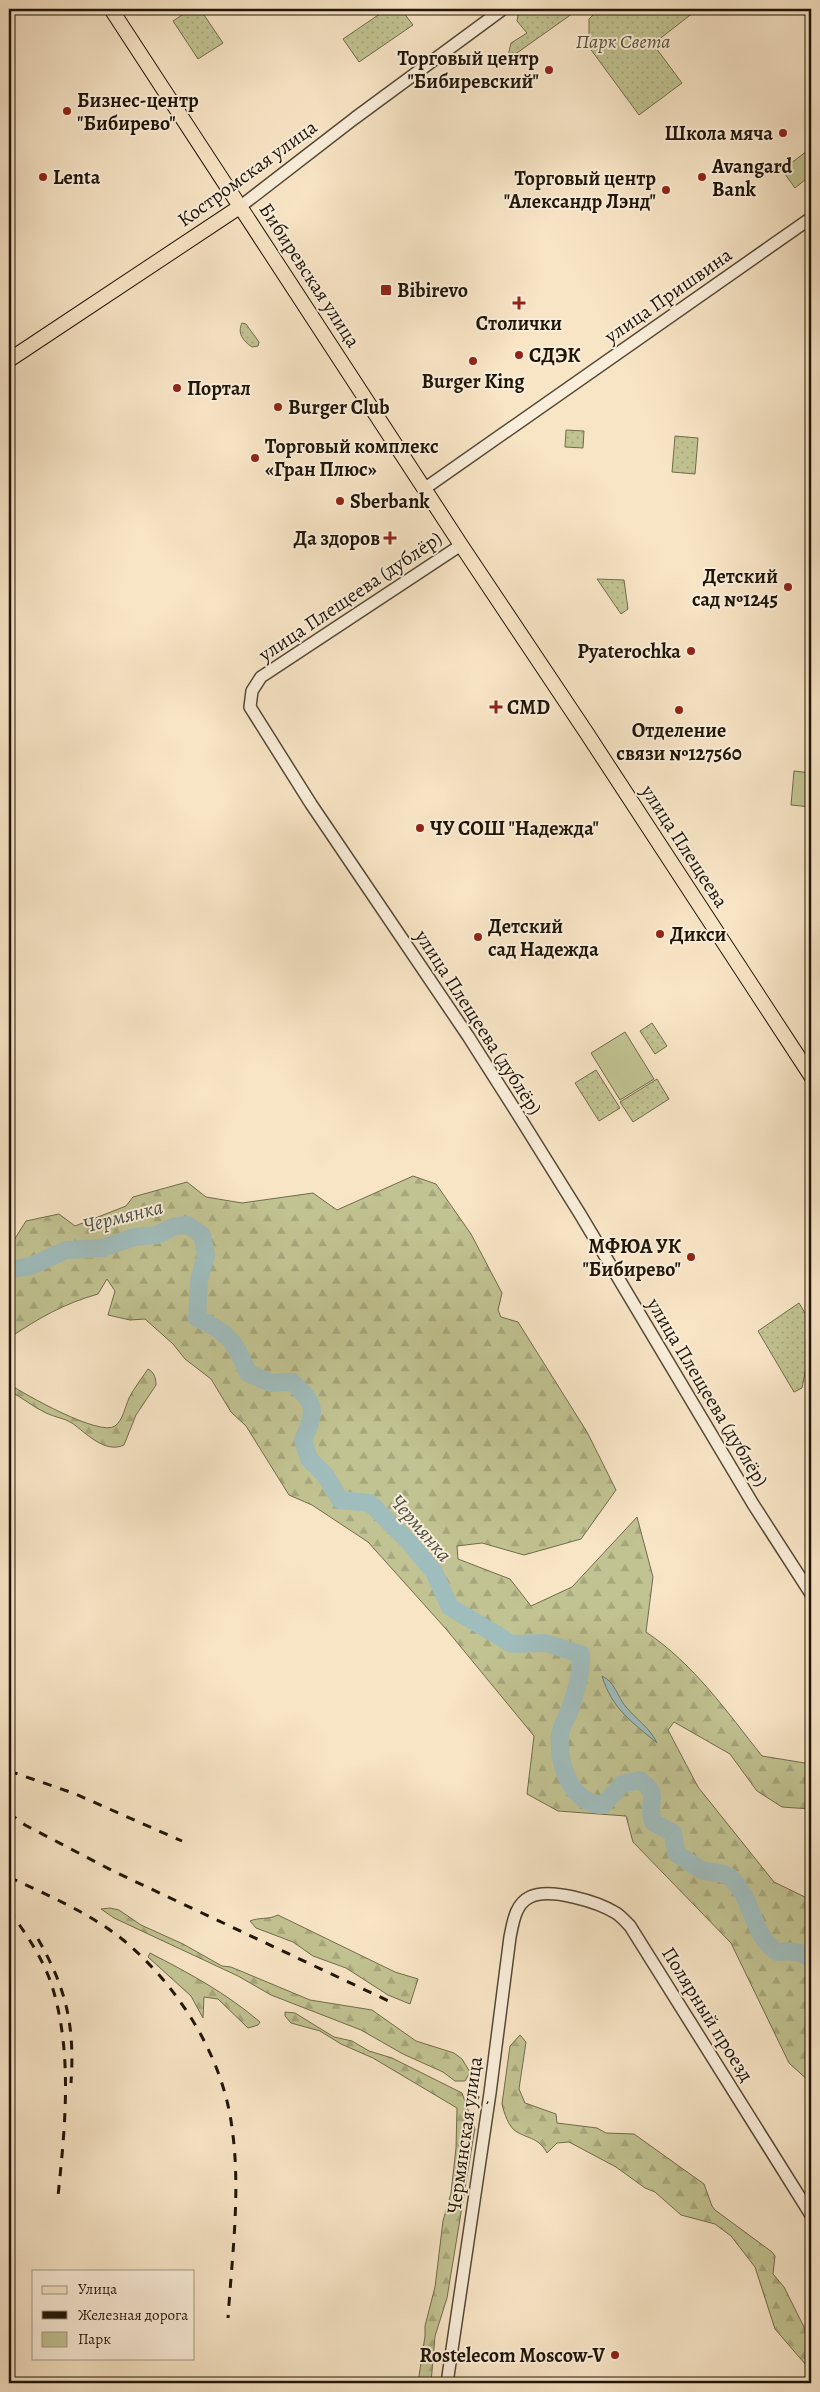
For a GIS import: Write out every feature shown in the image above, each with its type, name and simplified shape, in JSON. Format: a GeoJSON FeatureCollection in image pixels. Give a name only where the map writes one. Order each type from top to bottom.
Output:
{"type":"FeatureCollection","features":[{"type":"Feature","properties":{"kind":"main road","name":"Бибиревская улица"},"geometry":{"type":"LineString","coordinates":[[111,9],[424,489]]}},
{"type":"Feature","properties":{"kind":"main road","name":"Костромская улица"},"geometry":{"type":"LineString","coordinates":[[9,360],[241,206]]}},
{"type":"Feature","properties":{"kind":"main road","name":"улица Плещеева"},"geometry":{"type":"LineString","coordinates":[[424,489],[811,1076]]}},
{"type":"Feature","properties":{"kind":"street","name":"Костромская улица"},"geometry":{"type":"LineString","coordinates":[[241,206],[355,118],[503,9]]}},
{"type":"Feature","properties":{"kind":"street","name":"улица Пришвина"},"geometry":{"type":"LineString","coordinates":[[424,489],[811,218]]}},
{"type":"Feature","properties":{"kind":"street"},"geometry":{"type":"LineString","coordinates":[[9,364],[33,343]]}},
{"type":"Feature","properties":{"kind":"street","name":"улица Плещеева (дублёр)"},"geometry":{"type":"LineString","coordinates":[[461,545],[262,677],[252,691],[250,707],[311,804],[386,913],[517,1113],[586,1224],[753,1504],[811,1594]]}},
{"type":"Feature","properties":{"kind":"street","name":"Полярный проезд"},"geometry":{"type":"LineString","coordinates":[[530,1897],[544,1894],[566,1895],[591,1902],[618,1914],[630,1926],[811,2215]]}},
{"type":"Feature","properties":{"kind":"street","name":"Чермянская улица"},"geometry":{"type":"LineString","coordinates":[[447,2383],[490,2093],[510,1937],[516,1912],[530,1897]]}},
{"type":"Feature","properties":{"kind":"green space"},"geometry":{"type":"Polygon","coordinates":[[[191,9],[200,9],[223,43],[198,59],[173,21],[191,9]]]}},
{"type":"Feature","properties":{"kind":"green space"},"geometry":{"type":"Polygon","coordinates":[[[387,9],[401,9],[413,25],[359,62],[343,39],[387,9]]]}},
{"type":"Feature","properties":{"kind":"green space"},"geometry":{"type":"Polygon","coordinates":[[[527,9],[576,9],[576,11],[507,60],[511,43],[527,33],[517,21],[518,15],[527,9]]]}},
{"type":"Feature","properties":{"kind":"green space","name":"Парк Света"},"geometry":{"type":"Polygon","coordinates":[[[599,9],[698,9],[653,44],[682,83],[639,115],[589,47],[589,19],[599,9]]]}},
{"type":"Feature","properties":{"kind":"green space"},"geometry":{"type":"Polygon","coordinates":[[[811,148],[811,175],[795,188],[782,170],[811,148]]]}},
{"type":"Feature","properties":{"kind":"green space"},"geometry":{"type":"Polygon","coordinates":[[[242,323],[246,324],[259,342],[258,346],[252,347],[246,342],[240,330],[242,323]]]}},
{"type":"Feature","properties":{"kind":"green space"},"geometry":{"type":"Polygon","coordinates":[[[566,430],[584,431],[583,448],[565,447],[566,430]]]}},
{"type":"Feature","properties":{"kind":"green space"},"geometry":{"type":"Polygon","coordinates":[[[675,436],[698,438],[695,474],[672,472],[675,436]]]}},
{"type":"Feature","properties":{"kind":"green space"},"geometry":{"type":"Polygon","coordinates":[[[597,579],[624,580],[628,609],[621,614],[597,579]]]}},
{"type":"Feature","properties":{"kind":"green space"},"geometry":{"type":"Polygon","coordinates":[[[794,771],[811,773],[811,807],[791,805],[794,771]]]}},
{"type":"Feature","properties":{"kind":"green space"},"geometry":{"type":"Polygon","coordinates":[[[652,1023],[667,1046],[655,1054],[640,1031],[652,1023]]]}},
{"type":"Feature","properties":{"kind":"green space"},"geometry":{"type":"Polygon","coordinates":[[[625,1032],[654,1079],[620,1100],[591,1053],[625,1032]]]}},
{"type":"Feature","properties":{"kind":"green space"},"geometry":{"type":"Polygon","coordinates":[[[596,1070],[620,1108],[599,1121],[575,1083],[596,1070]]]}},
{"type":"Feature","properties":{"kind":"green space"},"geometry":{"type":"Polygon","coordinates":[[[657,1079],[669,1099],[633,1122],[620,1102],[657,1079]]]}},
{"type":"Feature","properties":{"kind":"green space"},"geometry":{"type":"Polygon","coordinates":[[[413,1176],[436,1184],[471,1234],[502,1293],[498,1310],[501,1317],[518,1322],[587,1432],[616,1490],[581,1539],[524,1555],[482,1543],[457,1546],[458,1559],[510,1579],[531,1606],[572,1587],[637,1517],[653,1577],[646,1632],[695,1674],[762,1756],[811,1764],[811,1809],[782,1807],[757,1791],[730,1754],[674,1722],[668,1730],[698,1787],[774,1882],[811,1900],[811,2083],[789,2063],[731,1943],[633,1842],[626,1816],[558,1811],[527,1794],[534,1736],[446,1629],[368,1542],[312,1505],[289,1495],[246,1426],[231,1412],[211,1379],[185,1359],[173,1344],[145,1319],[130,1320],[108,1315],[115,1291],[107,1279],[98,1294],[52,1312],[9,1338],[9,1248],[26,1221],[59,1214],[75,1226],[126,1206],[133,1197],[187,1182],[206,1197],[242,1203],[313,1193],[337,1210],[413,1176]]]}},
{"type":"Feature","properties":{"kind":"green space"},"geometry":{"type":"Polygon","coordinates":[[[799,1303],[811,1323],[811,1343],[802,1388],[794,1392],[758,1331],[799,1303]]]}},
{"type":"Feature","properties":{"kind":"green space"},"geometry":{"type":"Polygon","coordinates":[[[148,1369],[156,1380],[156,1385],[136,1415],[124,1445],[117,1447],[103,1445],[72,1423],[41,1411],[9,1391],[9,1384],[62,1413],[107,1428],[115,1426],[120,1420],[131,1394],[148,1369]]]}},
{"type":"Feature","properties":{"kind":"green space"},"geometry":{"type":"Polygon","coordinates":[[[101,1909],[119,1910],[141,1925],[183,1944],[222,1966],[231,1967],[310,2000],[372,2010],[416,2041],[454,2053],[462,2059],[470,2072],[465,2081],[455,2081],[443,2072],[403,2054],[361,2030],[271,1995],[238,1976],[114,1918],[101,1909]]]}},
{"type":"Feature","properties":{"kind":"green space"},"geometry":{"type":"Polygon","coordinates":[[[278,1915],[395,1972],[418,1979],[410,2004],[388,1995],[346,1968],[313,1956],[293,1942],[256,1928],[250,1921],[278,1915]]]}},
{"type":"Feature","properties":{"kind":"green space"},"geometry":{"type":"Polygon","coordinates":[[[150,1953],[207,1984],[260,2022],[258,2025],[248,2028],[218,1999],[204,1997],[203,2018],[191,1996],[148,1957],[150,1953]]]}},
{"type":"Feature","properties":{"kind":"green space"},"geometry":{"type":"Polygon","coordinates":[[[285,2012],[295,2013],[334,2037],[352,2041],[369,2051],[392,2058],[462,2093],[475,2129],[447,2298],[435,2336],[431,2383],[418,2383],[425,2326],[435,2287],[443,2221],[451,2193],[456,2148],[457,2108],[373,2058],[341,2044],[320,2031],[291,2023],[285,2016],[285,2012]]]}},
{"type":"Feature","properties":{"kind":"green space"},"geometry":{"type":"Polygon","coordinates":[[[520,2035],[526,2042],[519,2089],[525,2103],[556,2114],[557,2123],[597,2128],[606,2133],[634,2134],[704,2184],[715,2210],[772,2252],[775,2256],[773,2274],[784,2287],[811,2341],[811,2380],[806,2365],[775,2329],[755,2267],[731,2236],[715,2224],[681,2215],[655,2192],[645,2188],[616,2167],[569,2142],[557,2143],[547,2153],[541,2144],[514,2130],[509,2124],[502,2104],[510,2046],[520,2035]]]}},
{"type":"Feature","properties":{"kind":"water"},"geometry":{"type":"Polygon","coordinates":[[[602,1676],[610,1682],[626,1707],[647,1728],[657,1743],[631,1721],[617,1706],[602,1676]]]}},
{"type":"Feature","properties":{"kind":"waterway","name":"Чермянка"},"geometry":{"type":"LineString","coordinates":[[9,1270],[31,1266],[66,1250],[103,1248],[134,1237],[157,1235],[175,1226],[188,1225],[202,1235],[206,1255],[199,1280],[197,1318],[230,1339],[248,1373],[271,1383],[292,1382],[306,1397],[312,1408],[312,1415],[303,1440],[309,1459],[326,1476],[340,1500],[370,1503],[410,1543],[434,1572],[450,1607],[512,1644],[545,1643],[581,1654],[581,1667],[577,1687],[560,1735],[561,1758],[568,1780],[574,1790],[592,1803],[603,1805],[622,1784],[640,1780],[647,1786],[652,1795],[651,1815],[653,1822],[673,1833],[676,1853],[702,1870],[731,1878],[745,1897],[762,1936],[777,1952],[795,1952],[811,1959]]}},
{"type":"Feature","properties":{"kind":"railway"},"geometry":{"type":"LineString","coordinates":[[9,1771],[73,1793],[182,1841]]}},
{"type":"Feature","properties":{"kind":"railway"},"geometry":{"type":"LineString","coordinates":[[9,1813],[25,1825],[113,1871],[395,2004]]}},
{"type":"Feature","properties":{"kind":"railway"},"geometry":{"type":"LineString","coordinates":[[9,1877],[81,1912],[122,1939],[162,1978],[195,2024],[208,2049],[227,2101],[235,2151],[235,2223],[228,2318]]}},
{"type":"Feature","properties":{"kind":"railway"},"geometry":{"type":"LineString","coordinates":[[9,1910],[28,1937],[44,1966],[59,2011],[65,2064],[65,2117],[58,2196]]}},
{"type":"Feature","properties":{"kind":"railway"},"geometry":{"type":"LineString","coordinates":[[38,1939],[56,1974],[70,2025],[71,2083]]}},
{"type":"Feature","properties":{"kind":"railway"},"geometry":{"type":"LineString","coordinates":[[471,2094],[488,2103]]}},
{"type":"Feature","properties":{"kind":"place","name":"Торговый центр \"Бибиревский\""},"geometry":{"type":"Point","coordinates":[549,70]}},
{"type":"Feature","properties":{"kind":"place","name":"Бизнес-центр \"Бибирево\""},"geometry":{"type":"Point","coordinates":[67,111]}},
{"type":"Feature","properties":{"kind":"place","name":"Школа мяча"},"geometry":{"type":"Point","coordinates":[783,133]}},
{"type":"Feature","properties":{"kind":"place","name":"Lenta"},"geometry":{"type":"Point","coordinates":[43,177]}},
{"type":"Feature","properties":{"kind":"place","name":"Avangard Bank"},"geometry":{"type":"Point","coordinates":[702,177]}},
{"type":"Feature","properties":{"kind":"place","name":"Торговый центр \"Александр Лэнд\""},"geometry":{"type":"Point","coordinates":[666,190]}},
{"type":"Feature","properties":{"kind":"place","name":"Bibirevo"},"geometry":{"type":"Point","coordinates":[386,290]}},
{"type":"Feature","properties":{"kind":"place","name":"Столички"},"geometry":{"type":"Point","coordinates":[519,303]}},
{"type":"Feature","properties":{"kind":"place","name":"СДЭК"},"geometry":{"type":"Point","coordinates":[519,355]}},
{"type":"Feature","properties":{"kind":"place","name":"Burger King"},"geometry":{"type":"Point","coordinates":[473,361]}},
{"type":"Feature","properties":{"kind":"place","name":"Портал"},"geometry":{"type":"Point","coordinates":[177,388]}},
{"type":"Feature","properties":{"kind":"place","name":"Burger Club"},"geometry":{"type":"Point","coordinates":[278,407]}},
{"type":"Feature","properties":{"kind":"place","name":"Торговый комплекс «Гран Плюс»"},"geometry":{"type":"Point","coordinates":[255,458]}},
{"type":"Feature","properties":{"kind":"place","name":"Sberbank"},"geometry":{"type":"Point","coordinates":[340,501]}},
{"type":"Feature","properties":{"kind":"place","name":"Да здоров"},"geometry":{"type":"Point","coordinates":[390,538]}},
{"type":"Feature","properties":{"kind":"place","name":"Детский сад №1245"},"geometry":{"type":"Point","coordinates":[788,587]}},
{"type":"Feature","properties":{"kind":"place","name":"Pyaterochka"},"geometry":{"type":"Point","coordinates":[691,651]}},
{"type":"Feature","properties":{"kind":"place","name":"CMD"},"geometry":{"type":"Point","coordinates":[496,707]}},
{"type":"Feature","properties":{"kind":"place","name":"Отделение связи №127560"},"geometry":{"type":"Point","coordinates":[679,710]}},
{"type":"Feature","properties":{"kind":"place","name":"ЧУ СОШ \"Надежда\""},"geometry":{"type":"Point","coordinates":[420,828]}},
{"type":"Feature","properties":{"kind":"place","name":"Дикси"},"geometry":{"type":"Point","coordinates":[660,934]}},
{"type":"Feature","properties":{"kind":"place","name":"Детский сад Надежда"},"geometry":{"type":"Point","coordinates":[478,937]}},
{"type":"Feature","properties":{"kind":"place","name":"МФЮА УК \"Бибирево\""},"geometry":{"type":"Point","coordinates":[691,1257]}},
{"type":"Feature","properties":{"kind":"place","name":"Rostelecom Moscow-V"},"geometry":{"type":"Point","coordinates":[615,2355]}}]}
